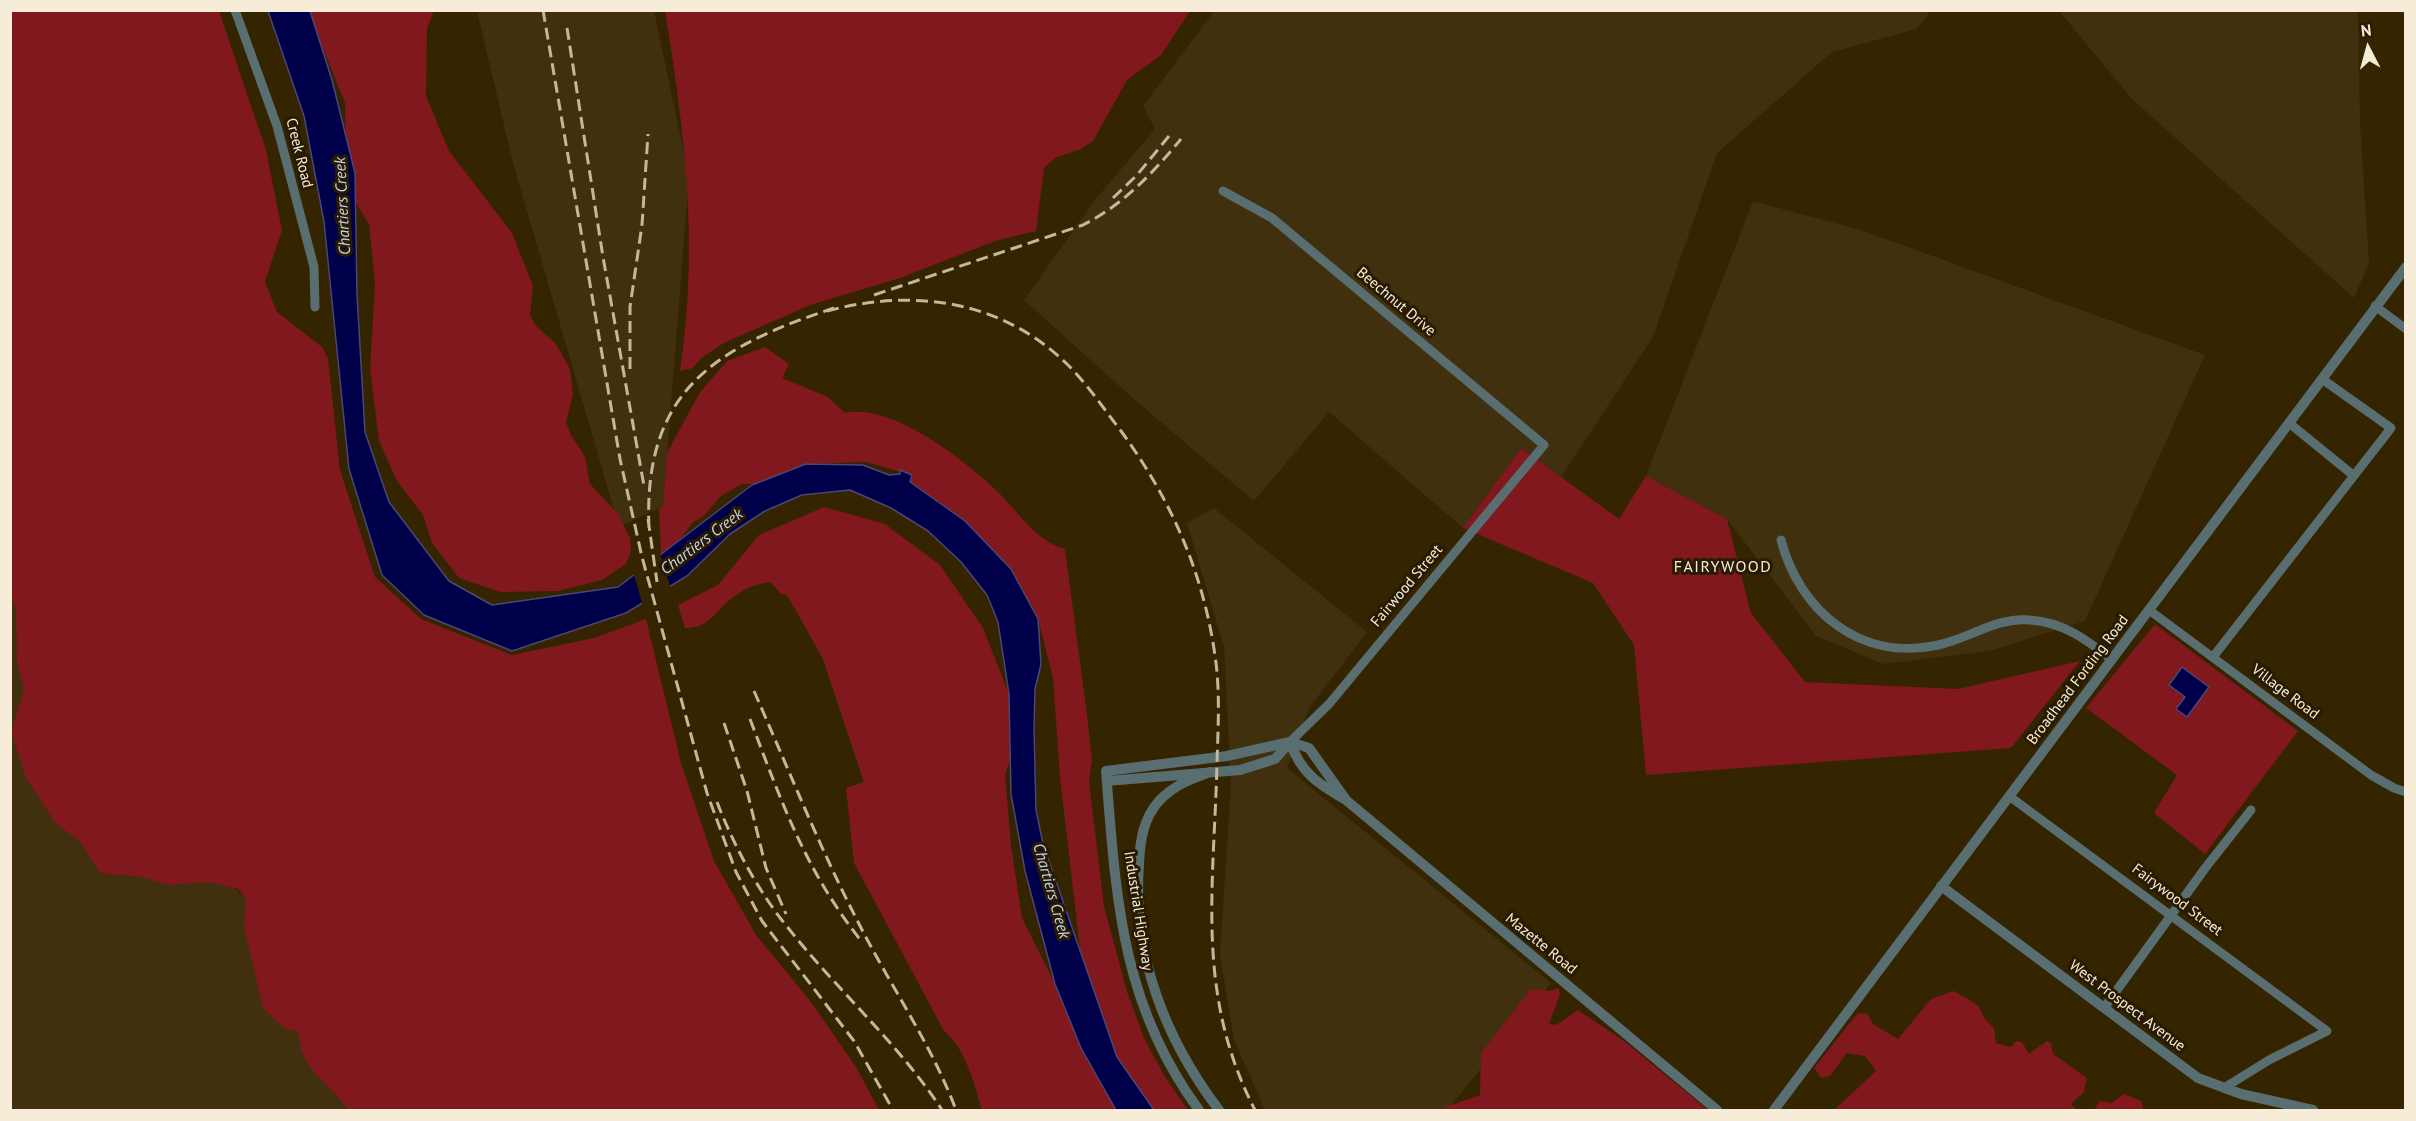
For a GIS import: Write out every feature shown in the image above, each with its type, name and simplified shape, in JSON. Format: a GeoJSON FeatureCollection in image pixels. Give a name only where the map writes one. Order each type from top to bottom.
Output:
{"type":"FeatureCollection","features":[{"type":"Feature","properties":{"kind":"street","name":"Creek Road"},"geometry":{"type":"LineString","coordinates":[[235,10],[277,126],[314,267],[315,307]]}},
{"type":"Feature","properties":{"kind":"street","name":"Beechnut Drive"},"geometry":{"type":"LineString","coordinates":[[1223,191],[1272,218],[1544,445]]}},
{"type":"Feature","properties":{"kind":"street","name":"Broadhead Fording Road"},"geometry":{"type":"LineString","coordinates":[[1774,1110],[2406,267]]}},
{"type":"Feature","properties":{"kind":"street"},"geometry":{"type":"LineString","coordinates":[[2375,306],[2406,329]]}},
{"type":"Feature","properties":{"kind":"street"},"geometry":{"type":"LineString","coordinates":[[2213,657],[2391,428],[2322,379]]}},
{"type":"Feature","properties":{"kind":"street"},"geometry":{"type":"LineString","coordinates":[[2289,423],[2353,475]]}},
{"type":"Feature","properties":{"kind":"street","name":"Fairwood Street"},"geometry":{"type":"LineString","coordinates":[[1106,776],[1240,770],[1275,759],[1329,704],[1544,445]]}},
{"type":"Feature","properties":{"kind":"street"},"geometry":{"type":"LineString","coordinates":[[1781,540],[1792,575],[1810,601],[1832,622],[1858,638],[1892,646],[1925,647],[1950,642],[1994,624],[2031,620],[2052,624],[2079,634],[2111,659]]}},
{"type":"Feature","properties":{"kind":"street","name":"Village Road"},"geometry":{"type":"LineString","coordinates":[[2149,610],[2371,775],[2406,792]]}},
{"type":"Feature","properties":{"kind":"street"},"geometry":{"type":"LineString","coordinates":[[1106,776],[1227,756],[1290,742]]}},
{"type":"Feature","properties":{"kind":"street","name":"Mazette Road"},"geometry":{"type":"LineString","coordinates":[[1290,742],[1309,748],[1346,800]]}},
{"type":"Feature","properties":{"kind":"street","name":"Mazette Road"},"geometry":{"type":"LineString","coordinates":[[1290,742],[1298,764],[1304,770],[1328,790],[1346,800],[1717,1110]]}},
{"type":"Feature","properties":{"kind":"street","name":"Industrial Highway"},"geometry":{"type":"LineString","coordinates":[[1210,772],[1174,787],[1151,812],[1140,845],[1136,896],[1146,959],[1162,1012],[1181,1054],[1219,1110]]}},
{"type":"Feature","properties":{"kind":"street","name":"Industrial Highway"},"geometry":{"type":"LineString","coordinates":[[1106,776],[1121,921],[1136,989],[1164,1058],[1199,1110]]}},
{"type":"Feature","properties":{"kind":"street","name":"Fairywood Street"},"geometry":{"type":"LineString","coordinates":[[2009,796],[2327,1031],[2269,1060],[2224,1088]]}},
{"type":"Feature","properties":{"kind":"street"},"geometry":{"type":"LineString","coordinates":[[2104,1008],[2251,810]]}},
{"type":"Feature","properties":{"kind":"street","name":"West Prospect Avenue"},"geometry":{"type":"LineString","coordinates":[[1941,886],[2198,1078],[2224,1088],[2313,1110]]}},
{"type":"Feature","properties":{"kind":"shaded area"},"geometry":{"type":"Polygon","coordinates":[[[665,10],[1190,11],[1161,55],[1127,80],[1093,141],[1081,149],[1055,158],[1044,168],[1036,231],[995,241],[900,278],[810,305],[724,343],[701,358],[693,368],[680,371],[686,324],[689,234],[684,146],[665,10]]]}},
{"type":"Feature","properties":{"kind":"shaded area"},"geometry":{"type":"Polygon","coordinates":[[[2354,10],[2358,14],[2360,122],[2369,263],[2354,298],[2132,99],[2059,11],[2354,10]]]}},
{"type":"Feature","properties":{"kind":"shaded area"},"geometry":{"type":"Polygon","coordinates":[[[10,11],[219,11],[266,150],[282,230],[265,282],[277,312],[322,347],[328,359],[340,470],[375,577],[421,619],[512,655],[594,638],[646,619],[681,763],[714,861],[756,935],[811,1002],[856,1067],[879,1110],[348,1110],[309,1065],[303,1055],[299,1032],[284,1028],[263,1008],[244,927],[246,899],[238,889],[211,882],[168,885],[142,877],[100,873],[79,840],[56,824],[26,778],[11,731],[24,690],[17,663],[16,609],[10,592],[10,11]]]}},
{"type":"Feature","properties":{"kind":"shaded area"},"geometry":{"type":"Polygon","coordinates":[[[308,11],[434,11],[427,28],[426,96],[449,151],[512,233],[533,286],[530,315],[536,326],[556,344],[570,369],[573,395],[566,422],[571,435],[585,457],[590,484],[618,514],[630,538],[631,551],[626,564],[602,580],[558,591],[500,592],[459,578],[432,543],[423,515],[397,481],[379,441],[370,369],[375,284],[369,224],[354,200],[346,173],[345,103],[308,11]]]}},
{"type":"Feature","properties":{"kind":"shaded area"},"geometry":{"type":"Polygon","coordinates":[[[477,11],[654,11],[689,177],[663,506],[619,527],[513,163],[477,11]]]}},
{"type":"Feature","properties":{"kind":"shaded area"},"geometry":{"type":"Polygon","coordinates":[[[1214,11],[1931,11],[1916,29],[1832,52],[1717,153],[1653,337],[1561,477],[1521,448],[1463,528],[1329,412],[1254,501],[1136,401],[1024,300],[1095,200],[1155,129],[1143,106],[1214,11]]]}},
{"type":"Feature","properties":{"kind":"shaded area"},"geometry":{"type":"Polygon","coordinates":[[[1753,201],[1864,231],[2205,355],[2085,621],[1989,651],[1883,664],[1816,636],[1727,519],[1646,476],[1753,201]]]}},
{"type":"Feature","properties":{"kind":"shaded area"},"geometry":{"type":"Polygon","coordinates":[[[765,347],[789,364],[782,378],[828,397],[845,413],[864,412],[884,417],[926,436],[966,464],[996,490],[1036,532],[1054,545],[1065,549],[1092,760],[1089,781],[1104,906],[1127,992],[1145,1040],[1165,1077],[1188,1110],[1154,1110],[1117,1057],[1080,949],[1060,777],[1053,678],[1038,619],[965,521],[909,482],[912,475],[866,462],[806,464],[756,484],[742,484],[721,496],[703,517],[693,522],[676,545],[661,555],[659,508],[663,506],[667,453],[700,392],[727,361],[765,347]]]}},
{"type":"Feature","properties":{"kind":"shaded area"},"geometry":{"type":"Polygon","coordinates":[[[10,349],[42,704],[467,1110],[11,1110],[10,349]]]}},
{"type":"Feature","properties":{"kind":"shaded area"},"geometry":{"type":"Polygon","coordinates":[[[1521,448],[1619,519],[1646,476],[1727,519],[1751,613],[1805,682],[1958,689],[2080,661],[2011,748],[1646,775],[1634,645],[1593,583],[1463,528],[1521,448]]]}},
{"type":"Feature","properties":{"kind":"shaded area"},"geometry":{"type":"Polygon","coordinates":[[[824,507],[885,524],[940,565],[983,628],[1009,694],[1010,760],[1005,775],[1011,845],[1022,918],[1055,984],[1081,1048],[1117,1110],[982,1110],[964,1057],[952,1038],[944,1031],[854,863],[846,788],[864,782],[823,659],[787,595],[781,594],[770,582],[756,585],[728,601],[713,617],[701,625],[685,628],[678,605],[718,585],[759,535],[824,507]]]}},
{"type":"Feature","properties":{"kind":"shaded area"},"geometry":{"type":"Polygon","coordinates":[[[1214,508],[1367,632],[1309,708],[1287,768],[1551,983],[1447,1110],[1265,1110],[1234,1040],[1220,954],[1231,784],[1224,647],[1187,523],[1214,508]]]}},
{"type":"Feature","properties":{"kind":"shaded area"},"geometry":{"type":"Polygon","coordinates":[[[2155,624],[2298,731],[2205,854],[2154,813],[2177,775],[2086,708],[2155,624]]]}},
{"type":"Feature","properties":{"kind":"shaded area"},"geometry":{"type":"Polygon","coordinates":[[[1559,988],[1560,995],[1549,1024],[1556,1025],[1578,1010],[1624,1041],[1708,1110],[1437,1110],[1480,1095],[1481,1053],[1531,989],[1550,991],[1559,988]]]}},
{"type":"Feature","properties":{"kind":"shaded area"},"geometry":{"type":"Polygon","coordinates":[[[1954,991],[1978,1005],[1985,1019],[1994,1028],[1996,1043],[2011,1047],[2016,1041],[2022,1042],[2029,1054],[2047,1041],[2051,1043],[2053,1054],[2087,1078],[2084,1092],[2071,1104],[2077,1110],[1834,1110],[1876,1071],[1865,1056],[1847,1053],[1830,1076],[1821,1078],[1814,1068],[1857,1014],[1867,1013],[1873,1024],[1898,1039],[1931,999],[1954,991]]]}},
{"type":"Feature","properties":{"kind":"shaded area"},"geometry":{"type":"Polygon","coordinates":[[[2124,1094],[2141,1101],[2144,1110],[2095,1110],[2099,1101],[2111,1103],[2124,1094]]]}},
{"type":"Feature","properties":{"kind":"water","name":"Chartiers Creek"},"geometry":{"type":"Polygon","coordinates":[[[268,11],[310,11],[332,80],[355,173],[357,295],[365,432],[389,502],[449,581],[492,605],[618,587],[752,485],[806,464],[863,465],[889,475],[900,474],[900,470],[912,475],[910,482],[965,521],[1011,569],[1038,619],[1041,664],[1035,689],[1034,730],[1036,810],[1043,844],[1117,1057],[1154,1110],[1116,1110],[1081,1048],[1055,984],[1025,871],[1011,794],[1009,694],[998,622],[987,595],[961,562],[928,531],[891,508],[850,490],[802,495],[765,511],[730,534],[687,576],[626,613],[512,651],[424,615],[382,575],[349,469],[324,222],[304,116],[268,11]]]}},
{"type":"Feature","properties":{"kind":"water"},"geometry":{"type":"Polygon","coordinates":[[[2182,667],[2209,687],[2187,717],[2176,709],[2185,697],[2169,685],[2182,667]]]}},
{"type":"Feature","properties":{"kind":"pier"},"geometry":{"type":"Polygon","coordinates":[[[660,553],[671,589],[643,606],[633,572],[660,553]]]}},
{"type":"Feature","properties":{"kind":"railway"},"geometry":{"type":"LineString","coordinates":[[543,10],[620,459],[642,557],[707,793],[736,872],[762,921],[854,1041],[893,1110]]}},
{"type":"Feature","properties":{"kind":"railway"},"geometry":{"type":"LineString","coordinates":[[567,28],[603,257],[644,486]]}},
{"type":"Feature","properties":{"kind":"railway"},"geometry":{"type":"LineString","coordinates":[[630,369],[630,307],[642,225],[648,134]]}},
{"type":"Feature","properties":{"kind":"railway"},"geometry":{"type":"LineString","coordinates":[[1113,198],[1137,175],[1169,136]]}},
{"type":"Feature","properties":{"kind":"railway"},"geometry":{"type":"LineString","coordinates":[[874,295],[1083,225],[1124,198],[1181,139]]}},
{"type":"Feature","properties":{"kind":"railway"},"geometry":{"type":"LineString","coordinates":[[827,311],[860,304],[924,301],[955,305],[986,313],[1015,326],[1042,343],[1068,365],[1089,389],[1139,457],[1171,512],[1195,570],[1204,600],[1216,663],[1218,726],[1212,940],[1223,1024],[1236,1067],[1255,1110]]}},
{"type":"Feature","properties":{"kind":"railway"},"geometry":{"type":"LineString","coordinates":[[649,528],[650,481],[659,441],[674,408],[695,381],[722,358],[754,339],[834,308]]}},
{"type":"Feature","properties":{"kind":"railway"},"geometry":{"type":"LineString","coordinates":[[648,519],[657,582]]}},
{"type":"Feature","properties":{"kind":"railway"},"geometry":{"type":"LineString","coordinates":[[754,691],[843,892],[934,1061],[956,1110]]}},
{"type":"Feature","properties":{"kind":"railway"},"geometry":{"type":"LineString","coordinates":[[750,719],[784,807],[810,862],[825,889],[862,942]]}},
{"type":"Feature","properties":{"kind":"railway"},"geometry":{"type":"LineString","coordinates":[[724,723],[747,791],[766,868],[786,914]]}},
{"type":"Feature","properties":{"kind":"railway"},"geometry":{"type":"LineString","coordinates":[[717,802],[731,835],[767,900],[808,952],[888,1040],[942,1110]]}},
{"type":"Feature","properties":{"kind":"district","name":"FAIRYWOOD"},"geometry":{"type":"Point","coordinates":[1723,567]}}]}
